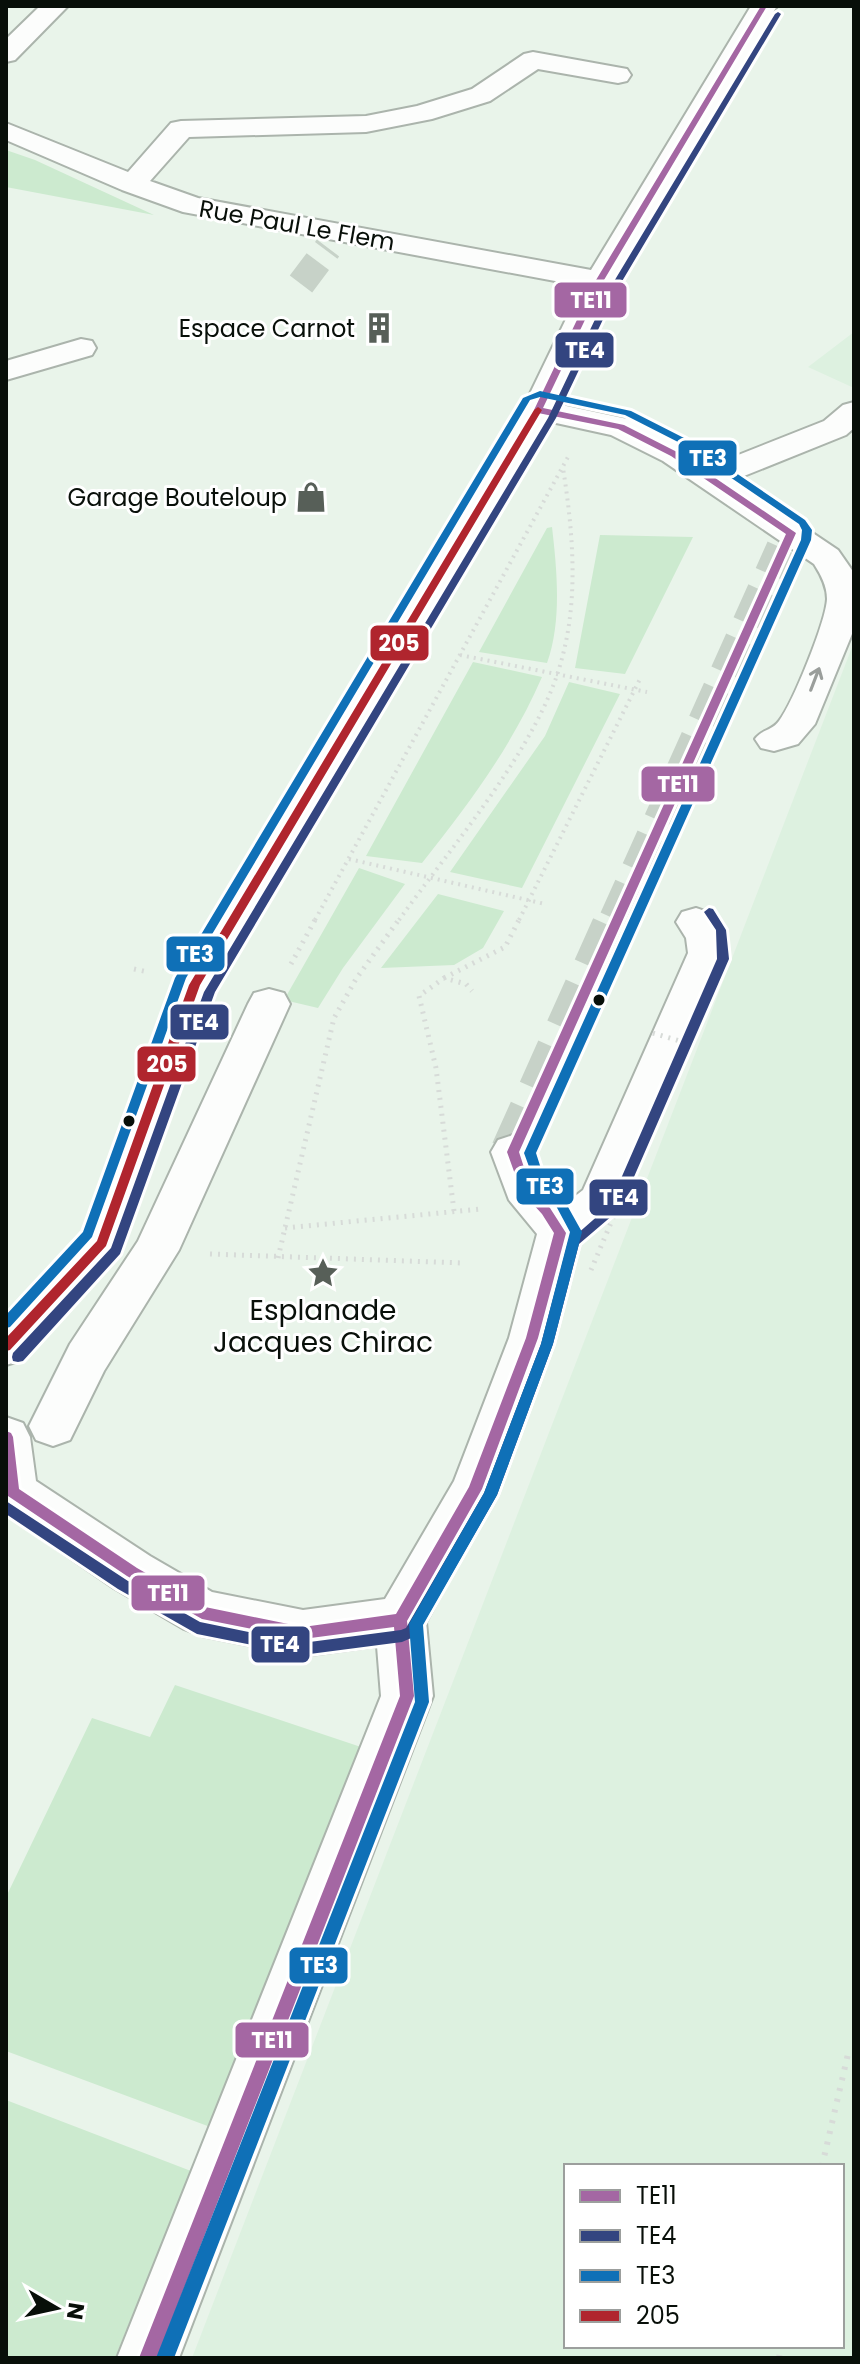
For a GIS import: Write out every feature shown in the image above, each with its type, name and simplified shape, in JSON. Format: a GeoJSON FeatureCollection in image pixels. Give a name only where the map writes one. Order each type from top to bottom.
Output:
{"type":"FeatureCollection","features":[{"type":"Feature","properties":{"kind":"street"},"geometry":{"type":"LineString","coordinates":[[6,54],[55,6]]}},
{"type":"Feature","properties":{"kind":"street"},"geometry":{"type":"LineString","coordinates":[[6,1346],[102,1243],[195,985],[538,410],[600,280],[764,6]]}},
{"type":"Feature","properties":{"kind":"street"},"geometry":{"type":"LineString","coordinates":[[132,184],[181,129],[366,124],[422,113],[481,95],[533,60],[618,75]]}},
{"type":"Feature","properties":{"kind":"street","name":"Rue Paul Le Flem"},"geometry":{"type":"LineString","coordinates":[[6,131],[54,147],[132,184],[193,206],[333,240],[600,280]]}},
{"type":"Feature","properties":{"kind":"street"},"geometry":{"type":"LineString","coordinates":[[6,371],[81,348]]}},
{"type":"Feature","properties":{"kind":"street"},"geometry":{"type":"LineString","coordinates":[[538,410],[621,427],[674,454],[710,478],[788,541],[826,557],[838,573],[844,602],[798,723],[789,735],[774,739]]}},
{"type":"Feature","properties":{"kind":"street"},"geometry":{"type":"LineString","coordinates":[[710,478],[835,428],[854,412]]}},
{"type":"Feature","properties":{"kind":"street"},"geometry":{"type":"LineString","coordinates":[[148,2358],[407,1696],[400,1620],[475,1489],[532,1338],[560,1233],[600,1201],[708,953],[706,935],[696,922]]}},
{"type":"Feature","properties":{"kind":"street"},"geometry":{"type":"LineString","coordinates":[[53,1426],[87,1358],[156,1250],[269,1004]]}},
{"type":"Feature","properties":{"kind":"street"},"geometry":{"type":"LineString","coordinates":[[513,1152],[525,1188],[546,1211],[560,1233]]}},
{"type":"Feature","properties":{"kind":"street"},"geometry":{"type":"LineString","coordinates":[[6,1437],[13,1492],[132,1572],[202,1613],[303,1633],[400,1620]]}},
{"type":"Feature","properties":{"kind":"path"},"geometry":{"type":"LineString","coordinates":[[278,1258],[334,1018],[356,979],[508,768],[539,718],[557,674],[570,622],[573,563],[570,511],[563,467],[576,416]]}},
{"type":"Feature","properties":{"kind":"path"},"geometry":{"type":"LineString","coordinates":[[460,655],[647,692]]}},
{"type":"Feature","properties":{"kind":"path"},"geometry":{"type":"LineString","coordinates":[[454,1211],[436,1068],[419,996],[444,978],[505,947],[640,679]]}},
{"type":"Feature","properties":{"kind":"path"},"geometry":{"type":"LineString","coordinates":[[349,859],[545,904]]}},
{"type":"Feature","properties":{"kind":"path"},"geometry":{"type":"LineString","coordinates":[[444,978],[466,984],[472,991]]}},
{"type":"Feature","properties":{"kind":"path"},"geometry":{"type":"LineString","coordinates":[[591,1270],[687,1043],[649,1032]]}},
{"type":"Feature","properties":{"kind":"path"},"geometry":{"type":"LineString","coordinates":[[285,1228],[494,1207]]}},
{"type":"Feature","properties":{"kind":"path"},"geometry":{"type":"LineString","coordinates":[[156,1250],[278,1258],[463,1263]]}},
{"type":"Feature","properties":{"kind":"path"},"geometry":{"type":"LineString","coordinates":[[822,2164],[848,2054]]}},
{"type":"Feature","properties":{"kind":"shaded area"},"geometry":{"type":"Polygon","coordinates":[[[6,150],[35,160],[154,215],[6,187],[6,150]]]}},
{"type":"Feature","properties":{"kind":"shaded area"},"geometry":{"type":"Polygon","coordinates":[[[854,332],[854,388],[808,367],[854,332]]]}},
{"type":"Feature","properties":{"kind":"shaded area"},"geometry":{"type":"Polygon","coordinates":[[[552,527],[557,578],[556,613],[547,663],[479,652],[547,528],[552,527]]]}},
{"type":"Feature","properties":{"kind":"shaded area"},"geometry":{"type":"Polygon","coordinates":[[[600,535],[693,537],[625,674],[575,668],[600,535]]]}},
{"type":"Feature","properties":{"kind":"shaded area"},"geometry":{"type":"Polygon","coordinates":[[[854,642],[854,2358],[192,2358],[854,642]]]}},
{"type":"Feature","properties":{"kind":"shaded area"},"geometry":{"type":"Polygon","coordinates":[[[473,662],[542,677],[517,727],[488,774],[422,863],[366,856],[473,662]]]}},
{"type":"Feature","properties":{"kind":"shaded area"},"geometry":{"type":"Polygon","coordinates":[[[569,682],[620,694],[522,888],[450,872],[545,736],[569,682]]]}},
{"type":"Feature","properties":{"kind":"shaded area"},"geometry":{"type":"Polygon","coordinates":[[[359,868],[405,884],[343,968],[318,1008],[284,1000],[359,868]]]}},
{"type":"Feature","properties":{"kind":"shaded area"},"geometry":{"type":"Polygon","coordinates":[[[438,894],[504,911],[483,948],[454,965],[381,968],[438,894]]]}},
{"type":"Feature","properties":{"kind":"shaded area"},"geometry":{"type":"Polygon","coordinates":[[[175,1685],[364,1748],[213,2128],[6,2051],[6,1897],[92,1718],[150,1737],[175,1685]]]}},
{"type":"Feature","properties":{"kind":"shaded area"},"geometry":{"type":"Polygon","coordinates":[[[6,2100],[191,2171],[115,2358],[6,2358],[6,2100]]]}},
{"type":"Feature","properties":{"kind":"tunnel"},"geometry":{"type":"LineString","coordinates":[[301,284],[328,248]]}},
{"type":"Feature","properties":{"kind":"tunnel"},"geometry":{"type":"LineString","coordinates":[[617,920],[784,549]]}},
{"type":"Feature","properties":{"kind":"tunnel"},"geometry":{"type":"LineString","coordinates":[[513,1152],[618,918]]}},
{"type":"Feature","properties":{"kind":"transit line","name":"TE11"},"geometry":{"type":"LineString","coordinates":[[148,2358],[407,1696],[400,1620],[475,1489],[532,1338],[560,1233],[546,1211],[525,1188],[513,1152],[791,533],[674,454],[621,427],[538,410],[600,280],[764,6]]}},
{"type":"Feature","properties":{"kind":"transit line","name":"TE4"},"geometry":{"type":"LineString","coordinates":[[18,1357],[116,1251],[210,992],[552,418],[614,288],[778,14]]}},
{"type":"Feature","properties":{"kind":"transit line","name":"TE3"},"geometry":{"type":"LineString","coordinates":[[6,1323],[88,1234],[181,978],[527,398],[540,394],[628,413],[683,441],[802,522],[807,530],[806,540],[530,1153],[539,1180],[559,1201],[576,1232],[547,1344],[490,1495],[416,1624],[422,1702],[165,2358]]}},
{"type":"Feature","properties":{"kind":"transit line","name":"205"},"geometry":{"type":"LineString","coordinates":[[6,1346],[102,1243],[195,985],[538,410]]}},
{"type":"Feature","properties":{"kind":"transit line","name":"TE4"},"geometry":{"type":"LineString","coordinates":[[6,1507],[123,1585],[197,1628],[302,1649],[402,1636],[411,1632],[490,1495],[547,1344],[574,1242],[614,1209],[723,959],[721,930],[709,912]]}},
{"type":"Feature","properties":{"kind":"transit line","name":"TE11"},"geometry":{"type":"LineString","coordinates":[[6,1437],[13,1492],[132,1572],[202,1613],[303,1633],[400,1620]]}},
{"type":"Feature","properties":{"kind":"place","name":"Espace Carnot"},"geometry":{"type":"Point","coordinates":[379,328]}},
{"type":"Feature","properties":{"kind":"place","name":"Garage Bouteloup"},"geometry":{"type":"Point","coordinates":[311,497]}},
{"type":"Feature","properties":{"kind":"place","name":"Esplanade Jacques Chirac"},"geometry":{"type":"Point","coordinates":[323,1273]}}]}
